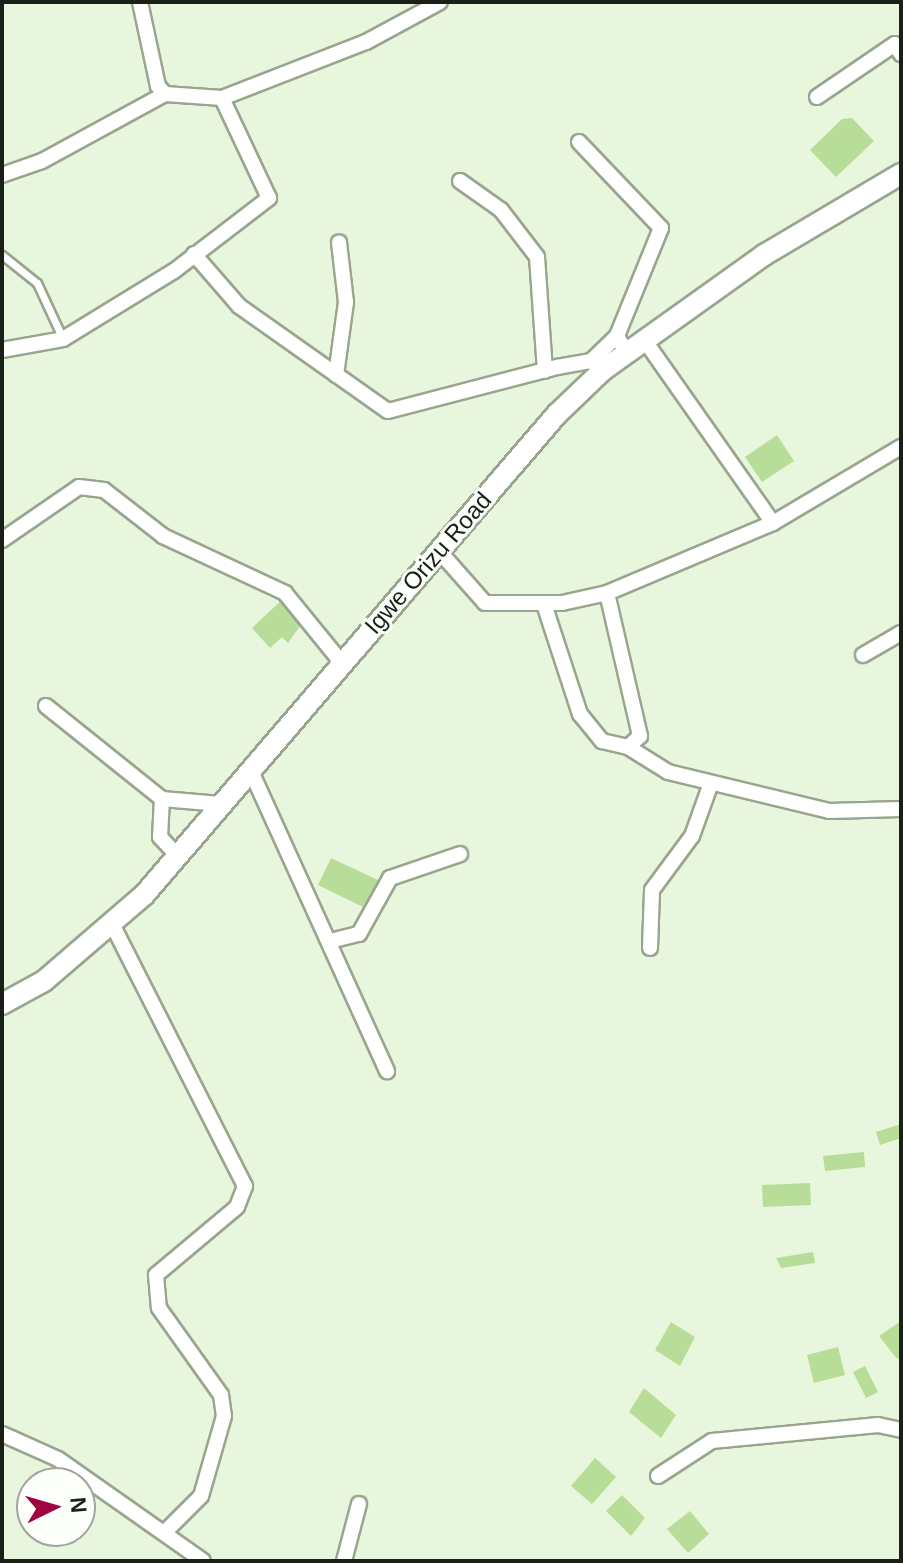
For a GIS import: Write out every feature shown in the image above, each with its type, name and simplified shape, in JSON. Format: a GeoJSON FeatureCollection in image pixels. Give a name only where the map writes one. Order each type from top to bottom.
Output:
{"type":"FeatureCollection","features":[{"type":"Feature","properties":{"kind":"main road","name":"Igwe Orizu Road"},"geometry":{"type":"LineString","coordinates":[[2,1004],[44,981],[113,926],[178,856],[597,366],[622,344],[643,338],[764,255],[901,174]]}},
{"type":"Feature","properties":{"kind":"street"},"geometry":{"type":"LineString","coordinates":[[140,2],[153,72],[165,94]]}},
{"type":"Feature","properties":{"kind":"street"},"geometry":{"type":"LineString","coordinates":[[2,175],[42,161],[165,94],[222,98],[366,42],[440,2]]}},
{"type":"Feature","properties":{"kind":"street"},"geometry":{"type":"LineString","coordinates":[[817,97],[895,44],[901,54]]}},
{"type":"Feature","properties":{"kind":"street"},"geometry":{"type":"LineString","coordinates":[[2,350],[63,339],[194,254],[269,198],[222,98]]}},
{"type":"Feature","properties":{"kind":"street"},"geometry":{"type":"LineString","coordinates":[[579,142],[661,228],[622,344]]}},
{"type":"Feature","properties":{"kind":"street"},"geometry":{"type":"LineString","coordinates":[[460,181],[501,210],[537,257],[545,371]]}},
{"type":"Feature","properties":{"kind":"street"},"geometry":{"type":"LineString","coordinates":[[336,375],[346,302],[339,242]]}},
{"type":"Feature","properties":{"kind":"street"},"geometry":{"type":"LineString","coordinates":[[194,254],[239,306],[388,411],[545,371],[597,366]]}},
{"type":"Feature","properties":{"kind":"street"},"geometry":{"type":"LineString","coordinates":[[643,338],[773,523]]}},
{"type":"Feature","properties":{"kind":"street"},"geometry":{"type":"LineString","coordinates":[[439,551],[485,603],[544,604],[607,593],[773,523],[901,447]]}},
{"type":"Feature","properties":{"kind":"street"},"geometry":{"type":"LineString","coordinates":[[2,540],[79,487],[104,490],[163,536],[285,593],[341,662]]}},
{"type":"Feature","properties":{"kind":"street"},"geometry":{"type":"LineString","coordinates":[[607,593],[639,728],[640,736],[628,747]]}},
{"type":"Feature","properties":{"kind":"street"},"geometry":{"type":"LineString","coordinates":[[544,604],[589,731],[628,747],[668,772],[711,783],[829,811],[901,809]]}},
{"type":"Feature","properties":{"kind":"street"},"geometry":{"type":"LineString","coordinates":[[863,655],[901,633]]}},
{"type":"Feature","properties":{"kind":"street"},"geometry":{"type":"LineString","coordinates":[[46,706],[162,799],[221,804]]}},
{"type":"Feature","properties":{"kind":"street"},"geometry":{"type":"LineString","coordinates":[[250,769],[387,1071]]}},
{"type":"Feature","properties":{"kind":"street"},"geometry":{"type":"LineString","coordinates":[[650,948],[652,890],[692,836],[711,783]]}},
{"type":"Feature","properties":{"kind":"street"},"geometry":{"type":"LineString","coordinates":[[162,799],[160,837],[178,856]]}},
{"type":"Feature","properties":{"kind":"street"},"geometry":{"type":"LineString","coordinates":[[330,941],[359,934],[390,878],[460,854]]}},
{"type":"Feature","properties":{"kind":"street"},"geometry":{"type":"LineString","coordinates":[[113,926],[245,1186],[237,1207],[156,1275],[159,1308],[215,1385],[224,1416],[201,1496],[164,1533]]}},
{"type":"Feature","properties":{"kind":"street"},"geometry":{"type":"LineString","coordinates":[[658,1476],[712,1441],[878,1425],[901,1430]]}},
{"type":"Feature","properties":{"kind":"street"},"geometry":{"type":"LineString","coordinates":[[2,1434],[58,1459],[203,1561]]}},
{"type":"Feature","properties":{"kind":"street"},"geometry":{"type":"LineString","coordinates":[[344,1561],[359,1504]]}},
{"type":"Feature","properties":{"kind":"lane"},"geometry":{"type":"LineString","coordinates":[[2,255],[37,283],[63,339]]}},
{"type":"Feature","properties":{"kind":"building"},"geometry":{"type":"Polygon","coordinates":[[[852,118],[874,141],[836,177],[810,150],[842,119],[852,118]]]}},
{"type":"Feature","properties":{"kind":"building"},"geometry":{"type":"Polygon","coordinates":[[[777,435],[794,461],[762,482],[745,457],[777,435]]]}},
{"type":"Feature","properties":{"kind":"building"},"geometry":{"type":"Polygon","coordinates":[[[285,597],[305,619],[288,643],[282,637],[270,648],[252,628],[285,597]]]}},
{"type":"Feature","properties":{"kind":"building"},"geometry":{"type":"Polygon","coordinates":[[[331,858],[378,880],[365,908],[318,885],[331,858]]]}},
{"type":"Feature","properties":{"kind":"building"},"geometry":{"type":"Polygon","coordinates":[[[901,1124],[901,1138],[880,1145],[876,1132],[901,1124]]]}},
{"type":"Feature","properties":{"kind":"building"},"geometry":{"type":"Polygon","coordinates":[[[864,1152],[865,1167],[825,1171],[823,1156],[864,1152]]]}},
{"type":"Feature","properties":{"kind":"building"},"geometry":{"type":"Polygon","coordinates":[[[810,1183],[811,1205],[763,1207],[762,1185],[810,1183]]]}},
{"type":"Feature","properties":{"kind":"building"},"geometry":{"type":"Polygon","coordinates":[[[813,1252],[815,1263],[781,1268],[776,1258],[813,1252]]]}},
{"type":"Feature","properties":{"kind":"building"},"geometry":{"type":"Polygon","coordinates":[[[901,1321],[901,1356],[897,1359],[879,1336],[901,1321]]]}},
{"type":"Feature","properties":{"kind":"building"},"geometry":{"type":"Polygon","coordinates":[[[671,1322],[695,1337],[680,1366],[655,1350],[671,1322]]]}},
{"type":"Feature","properties":{"kind":"building"},"geometry":{"type":"Polygon","coordinates":[[[838,1347],[845,1375],[814,1383],[807,1355],[838,1347]]]}},
{"type":"Feature","properties":{"kind":"building"},"geometry":{"type":"Polygon","coordinates":[[[865,1366],[878,1392],[866,1398],[853,1372],[865,1366]]]}},
{"type":"Feature","properties":{"kind":"building"},"geometry":{"type":"Polygon","coordinates":[[[644,1388],[676,1415],[661,1438],[629,1412],[644,1388]]]}},
{"type":"Feature","properties":{"kind":"building"},"geometry":{"type":"Polygon","coordinates":[[[595,1458],[616,1477],[592,1504],[571,1486],[595,1458]]]}},
{"type":"Feature","properties":{"kind":"building"},"geometry":{"type":"Polygon","coordinates":[[[622,1495],[645,1518],[631,1536],[606,1511],[622,1495]]]}},
{"type":"Feature","properties":{"kind":"building"},"geometry":{"type":"Polygon","coordinates":[[[690,1511],[709,1534],[688,1553],[667,1529],[690,1511]]]}}]}
